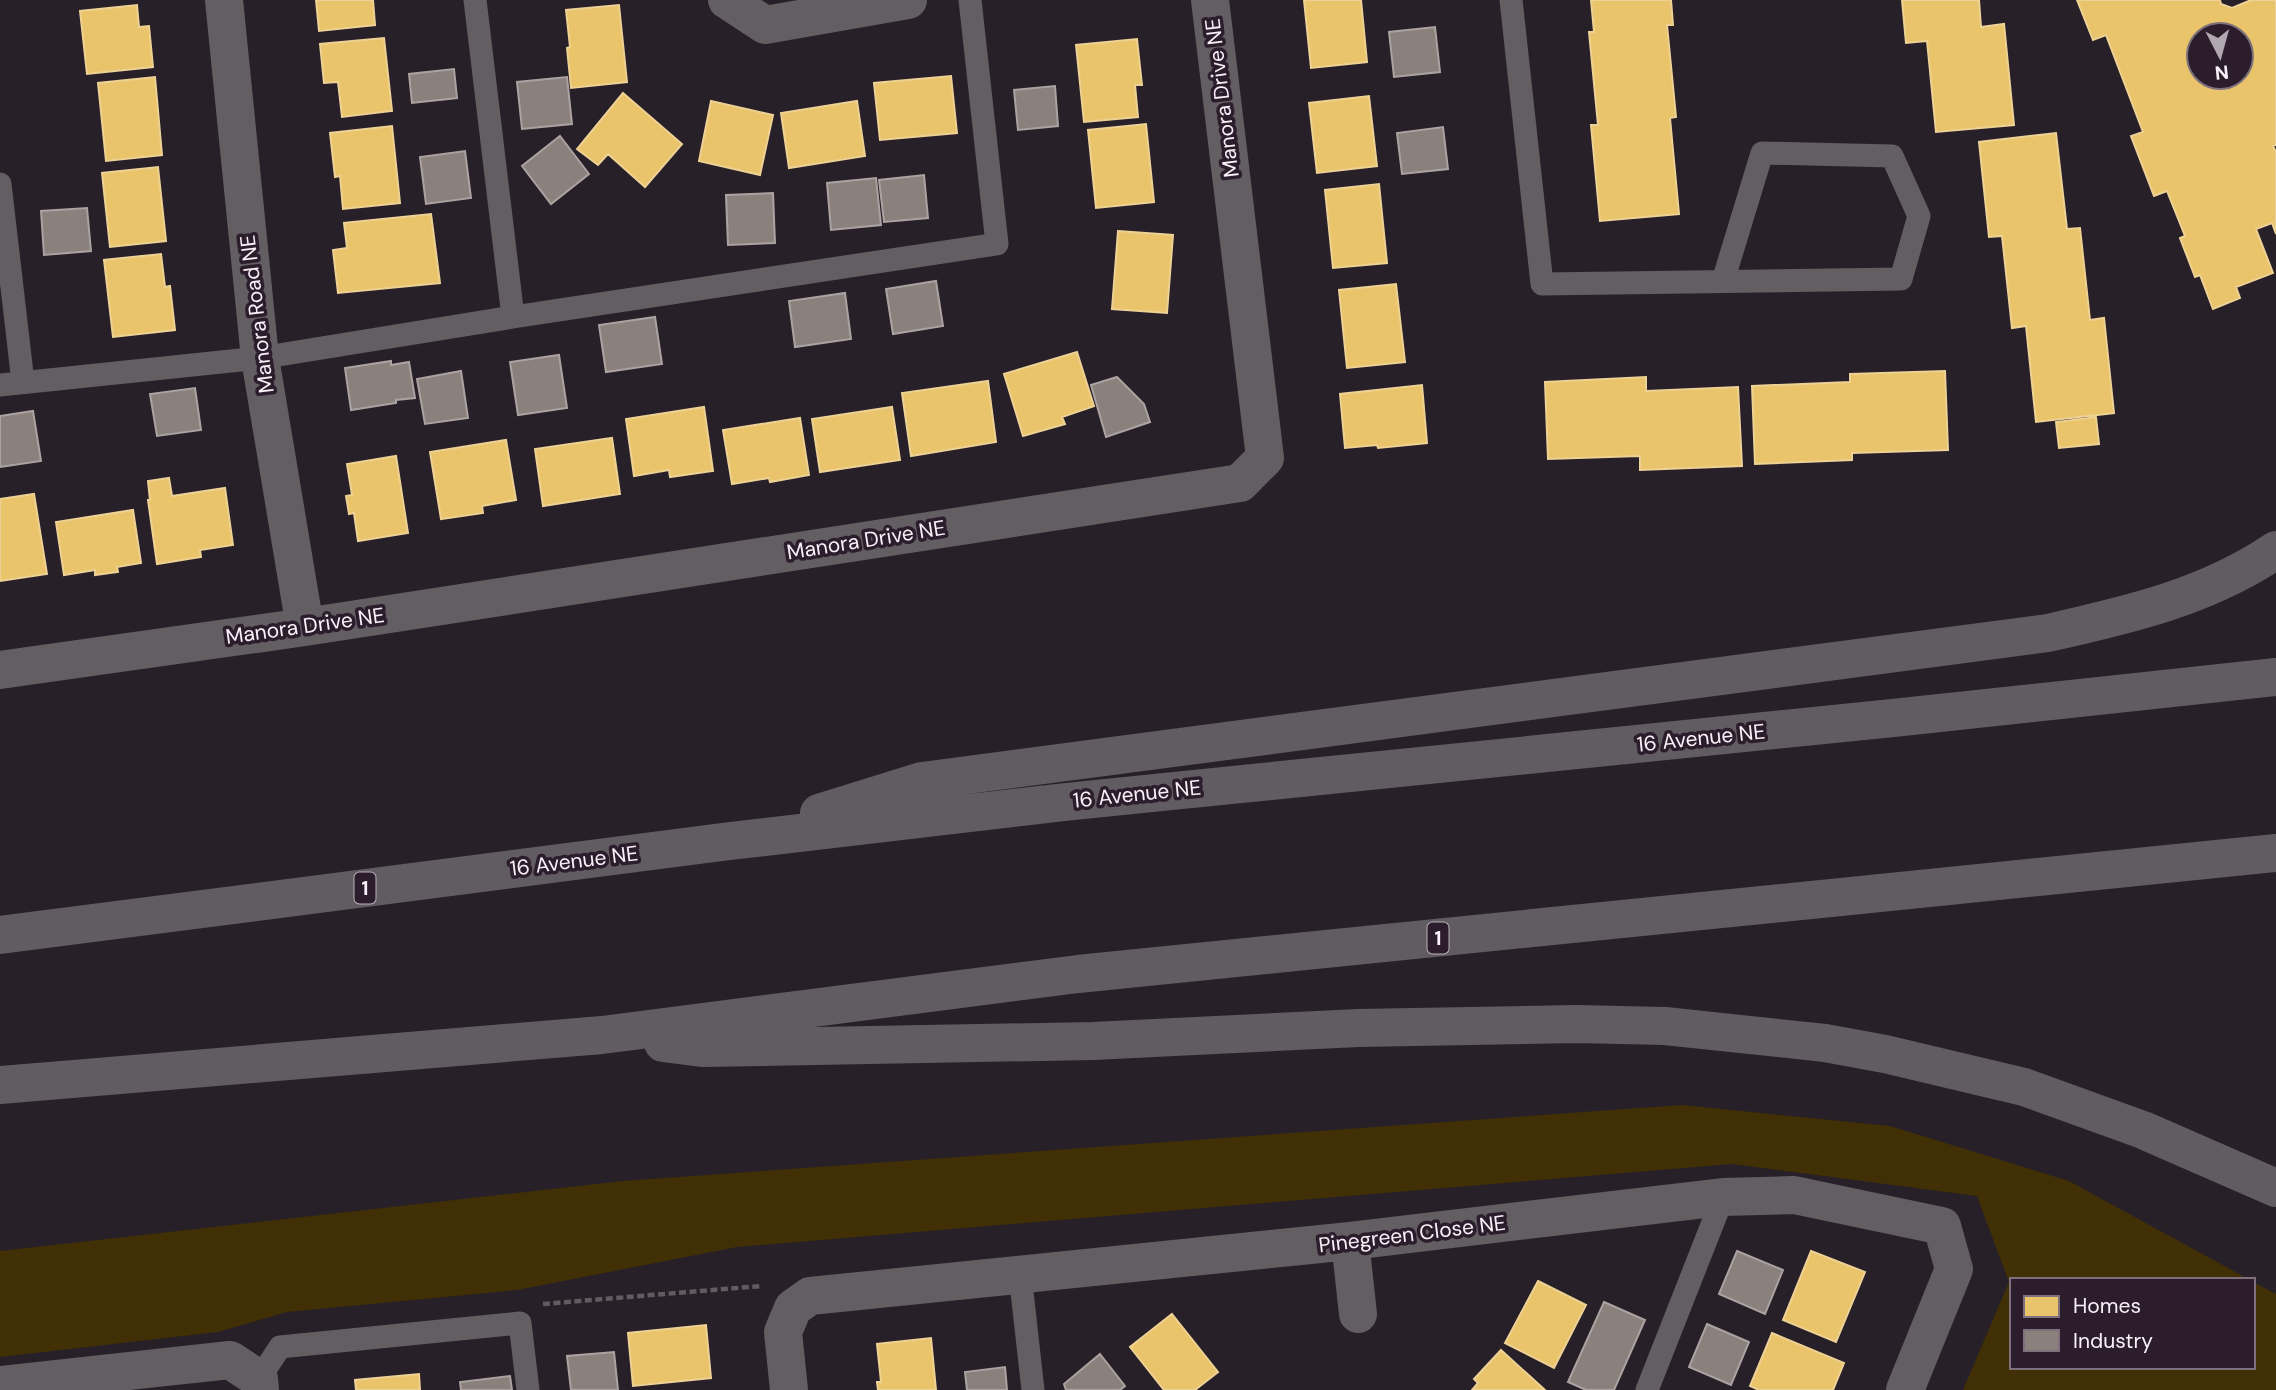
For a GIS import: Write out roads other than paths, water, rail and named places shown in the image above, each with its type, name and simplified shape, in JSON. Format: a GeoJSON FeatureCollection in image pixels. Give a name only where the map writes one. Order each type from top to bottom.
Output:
{"type":"FeatureCollection","features":[{"type":"Feature","properties":{"kind":"highway"},"geometry":{"type":"LineString","coordinates":[[730,841],[922,781],[2048,633],[2165,605],[2216,585],[2276,550]]}},
{"type":"Feature","properties":{"kind":"highway","name":"16 Avenue NE"},"geometry":{"type":"LineString","coordinates":[[0,935],[730,841],[1065,802],[1893,719],[2276,677]]}},
{"type":"Feature","properties":{"kind":"highway","name":"1"},"geometry":{"type":"LineString","coordinates":[[0,1085],[602,1035],[1078,974],[2276,853]]}},
{"type":"Feature","properties":{"kind":"highway"},"geometry":{"type":"LineString","coordinates":[[602,1035],[702,1048],[1093,1041],[1358,1028],[1576,1024],[1665,1026],[1837,1045],[2024,1087],[2143,1130],[2276,1188]]}},
{"type":"Feature","properties":{"kind":"street","name":"Manora Road NE"},"geometry":{"type":"LineString","coordinates":[[224,0],[260,358],[304,627]]}},
{"type":"Feature","properties":{"kind":"street"},"geometry":{"type":"LineString","coordinates":[[727,0],[765,25],[908,0]]}},
{"type":"Feature","properties":{"kind":"street","name":"Manora Drive NE"},"geometry":{"type":"LineString","coordinates":[[0,670],[304,627],[1240,483],[1265,458],[1210,0]]}},
{"type":"Feature","properties":{"kind":"street","name":"Pinegreen Close NE"},"geometry":{"type":"LineString","coordinates":[[789,1390],[783,1332],[793,1308],[810,1296],[1350,1241],[1723,1197],[1794,1195],[1942,1226],[1954,1269],[1906,1390]]}},
{"type":"Feature","properties":{"kind":"street"},"geometry":{"type":"LineString","coordinates":[[1350,1241],[1358,1314]]}},
{"type":"Feature","properties":{"kind":"street"},"geometry":{"type":"LineString","coordinates":[[0,1385],[230,1360],[260,1385]]}},
{"type":"Feature","properties":{"kind":"lane"},"geometry":{"type":"LineString","coordinates":[[475,0],[513,317]]}},
{"type":"Feature","properties":{"kind":"lane"},"geometry":{"type":"LineString","coordinates":[[0,184],[11,383],[260,358],[997,244],[970,0]]}},
{"type":"Feature","properties":{"kind":"lane"},"geometry":{"type":"LineString","coordinates":[[1511,0],[1542,284],[1901,279],[1919,216],[1892,156],[1762,153],[1723,281]]}},
{"type":"Feature","properties":{"kind":"lane"},"geometry":{"type":"LineString","coordinates":[[1647,1390],[1723,1197]]}},
{"type":"Feature","properties":{"kind":"lane"},"geometry":{"type":"LineString","coordinates":[[1020,1274],[1033,1390]]}},
{"type":"Feature","properties":{"kind":"lane"},"geometry":{"type":"LineString","coordinates":[[260,1385],[281,1347],[520,1323],[528,1390]]}}]}
